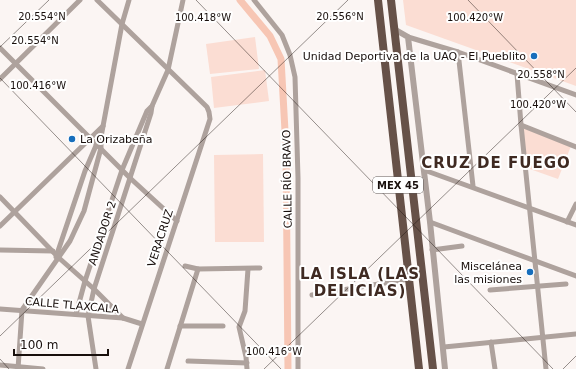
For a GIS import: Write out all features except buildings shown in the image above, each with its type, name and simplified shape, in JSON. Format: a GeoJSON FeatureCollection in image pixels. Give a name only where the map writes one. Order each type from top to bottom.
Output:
{"type":"FeatureCollection","features":[{"type":"Feature","properties":{"kind":"highway","name":"MEX 45"},"geometry":{"type":"LineString","coordinates":[[378,0],[419,369]]}},
{"type":"Feature","properties":{"kind":"highway","name":"MEX 45"},"geometry":{"type":"LineString","coordinates":[[391,0],[433,369]]}},
{"type":"Feature","properties":{"kind":"street"},"geometry":{"type":"LineString","coordinates":[[0,80],[80,0]]}},
{"type":"Feature","properties":{"kind":"street"},"geometry":{"type":"LineString","coordinates":[[97,0],[168,70]]}},
{"type":"Feature","properties":{"kind":"street"},"geometry":{"type":"LineString","coordinates":[[0,250],[56,254],[70,241],[84,211],[95,173],[101,148],[101,137],[122,24],[129,0]]}},
{"type":"Feature","properties":{"kind":"street","name":"ANDADOR 2"},"geometry":{"type":"LineString","coordinates":[[96,369],[88,316],[94,289],[152,106],[168,70],[183,0]]}},
{"type":"Feature","properties":{"kind":"street","name":"CALLE RÍO BRAVO"},"geometry":{"type":"LineString","coordinates":[[254,0],[282,35],[290,55],[295,77],[298,178],[298,369]]}},
{"type":"Feature","properties":{"kind":"street"},"geometry":{"type":"LineString","coordinates":[[394,29],[408,37],[458,52],[576,95]]}},
{"type":"Feature","properties":{"kind":"street"},"geometry":{"type":"LineString","coordinates":[[408,37],[444,347],[445,369]]}},
{"type":"Feature","properties":{"kind":"street"},"geometry":{"type":"LineString","coordinates":[[0,48],[130,178],[177,221]]}},
{"type":"Feature","properties":{"kind":"street"},"geometry":{"type":"LineString","coordinates":[[458,52],[473,186]]}},
{"type":"Feature","properties":{"kind":"street","name":"VERACRUZ"},"geometry":{"type":"LineString","coordinates":[[128,369],[210,118],[207,107],[168,70]]}},
{"type":"Feature","properties":{"kind":"street"},"geometry":{"type":"LineString","coordinates":[[517,74],[546,369]]}},
{"type":"Feature","properties":{"kind":"street","name":"ANDADOR 2"},"geometry":{"type":"LineString","coordinates":[[76,314],[85,281],[122,170],[147,111],[152,106]]}},
{"type":"Feature","properties":{"kind":"street"},"geometry":{"type":"LineString","coordinates":[[521,125],[576,147]]}},
{"type":"Feature","properties":{"kind":"street"},"geometry":{"type":"LineString","coordinates":[[0,226],[103,126]]}},
{"type":"Feature","properties":{"kind":"street"},"geometry":{"type":"LineString","coordinates":[[18,368],[22,310],[53,264],[96,143],[101,137]]}},
{"type":"Feature","properties":{"kind":"street"},"geometry":{"type":"LineString","coordinates":[[424,170],[473,186],[530,209],[576,225]]}},
{"type":"Feature","properties":{"kind":"street"},"geometry":{"type":"LineString","coordinates":[[0,197],[56,254],[123,318]]}},
{"type":"Feature","properties":{"kind":"street"},"geometry":{"type":"LineString","coordinates":[[567,222],[576,204]]}},
{"type":"Feature","properties":{"kind":"street"},"geometry":{"type":"LineString","coordinates":[[430,222],[576,276]]}},
{"type":"Feature","properties":{"kind":"street"},"geometry":{"type":"LineString","coordinates":[[432,250],[462,246]]}},
{"type":"Feature","properties":{"kind":"street"},"geometry":{"type":"LineString","coordinates":[[185,266],[198,269],[260,268]]}},
{"type":"Feature","properties":{"kind":"street"},"geometry":{"type":"LineString","coordinates":[[247,369],[240,327],[246,307],[248,268]]}},
{"type":"Feature","properties":{"kind":"street"},"geometry":{"type":"LineString","coordinates":[[167,369],[198,269]]}},
{"type":"Feature","properties":{"kind":"street"},"geometry":{"type":"LineString","coordinates":[[312,295],[409,279]]}},
{"type":"Feature","properties":{"kind":"street"},"geometry":{"type":"LineString","coordinates":[[490,290],[566,284]]}},
{"type":"Feature","properties":{"kind":"street","name":"CALLE TLAXCALA"},"geometry":{"type":"LineString","coordinates":[[0,309],[123,318],[142,324]]}},
{"type":"Feature","properties":{"kind":"street"},"geometry":{"type":"LineString","coordinates":[[180,326],[223,326]]}},
{"type":"Feature","properties":{"kind":"street"},"geometry":{"type":"LineString","coordinates":[[444,347],[543,336],[576,334]]}},
{"type":"Feature","properties":{"kind":"street"},"geometry":{"type":"LineString","coordinates":[[490,342],[495,369]]}},
{"type":"Feature","properties":{"kind":"street"},"geometry":{"type":"LineString","coordinates":[[188,361],[247,363]]}},
{"type":"Feature","properties":{"kind":"street"},"geometry":{"type":"LineString","coordinates":[[0,365],[18,368],[43,369]]}},
{"type":"Feature","properties":{"kind":"shaded area","name":"Unidad Deportiva de la UAQ - El Pueblito"},"geometry":{"type":"Polygon","coordinates":[[[403,0],[576,0],[576,86],[406,25],[403,0]]]}},
{"type":"Feature","properties":{"kind":"shaded area"},"geometry":{"type":"Polygon","coordinates":[[[255,37],[259,69],[210,74],[206,44],[255,37]]]}},
{"type":"Feature","properties":{"kind":"shaded area"},"geometry":{"type":"Polygon","coordinates":[[[265,70],[269,101],[214,108],[211,77],[265,70]]]}},
{"type":"Feature","properties":{"kind":"shaded area"},"geometry":{"type":"Polygon","coordinates":[[[523,128],[571,146],[558,179],[527,168],[523,128]]]}},
{"type":"Feature","properties":{"kind":"shaded area"},"geometry":{"type":"Polygon","coordinates":[[[263,154],[264,242],[215,242],[214,155],[263,154]]]}},
{"type":"Feature","properties":{"kind":"waterway"},"geometry":{"type":"LineString","coordinates":[[240,0],[270,36],[281,59],[286,149],[288,369]]}},
{"type":"Feature","properties":{"kind":"place","name":"Unidad Deportiva de la UAQ - El Pueblito"},"geometry":{"type":"Point","coordinates":[534,56]}},
{"type":"Feature","properties":{"kind":"place","name":"La Orizabeña"},"geometry":{"type":"Point","coordinates":[72,139]}},
{"type":"Feature","properties":{"kind":"place","name":"Miscelánea las misiones"},"geometry":{"type":"Point","coordinates":[530,272]}},
{"type":"Feature","properties":{"kind":"district","name":"CRUZ DE FUEGO"},"geometry":{"type":"Point","coordinates":[496,163]}},
{"type":"Feature","properties":{"kind":"district","name":"LA ISLA (LAS DELICIAS)"},"geometry":{"type":"Point","coordinates":[360,282]}}]}
